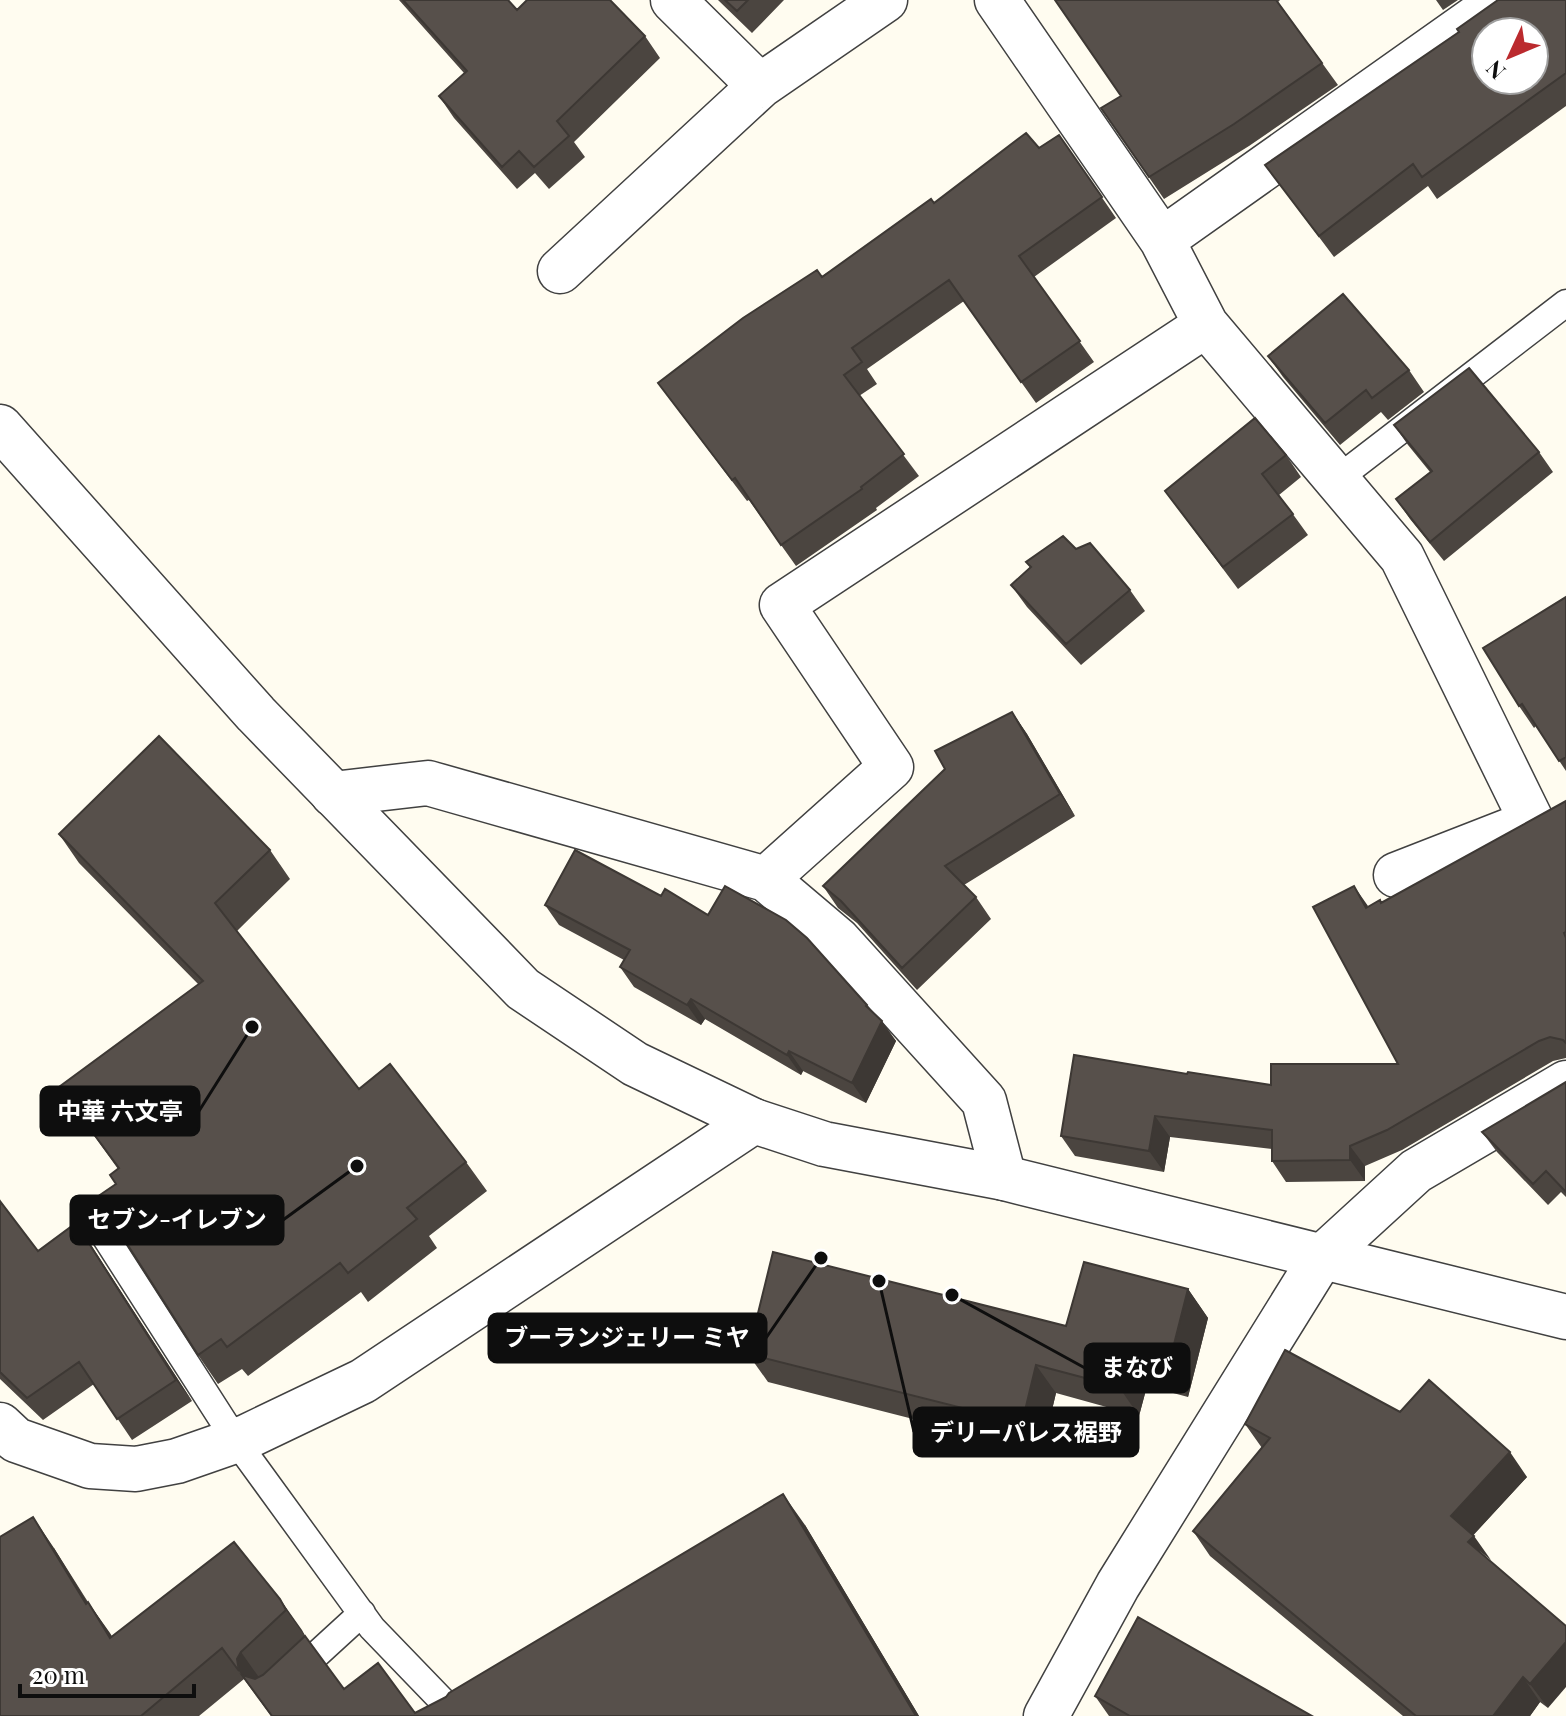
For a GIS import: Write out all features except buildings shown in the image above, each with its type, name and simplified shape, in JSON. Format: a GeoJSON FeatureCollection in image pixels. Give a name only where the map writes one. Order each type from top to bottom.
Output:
{"type":"FeatureCollection","features":[{"type":"Feature","properties":{"kind":"street"},"geometry":{"type":"LineString","coordinates":[[673,0],[760,86]]}},
{"type":"Feature","properties":{"kind":"street"},"geometry":{"type":"LineString","coordinates":[[560,271],[760,86],[885,0]]}},
{"type":"Feature","properties":{"kind":"street"},"geometry":{"type":"LineString","coordinates":[[997,0],[1162,240],[1206,325],[1402,557],[1532,822],[1396,875]]}},
{"type":"Feature","properties":{"kind":"street"},"geometry":{"type":"LineString","coordinates":[[1162,240],[1501,0]]}},
{"type":"Feature","properties":{"kind":"street"},"geometry":{"type":"LineString","coordinates":[[766,879],[891,767],[782,605],[1206,325]]}},
{"type":"Feature","properties":{"kind":"street"},"geometry":{"type":"LineString","coordinates":[[0,427],[256,714],[523,989],[635,1064],[754,1121],[824,1144],[1004,1178],[1566,1317]]}},
{"type":"Feature","properties":{"kind":"street"},"geometry":{"type":"LineString","coordinates":[[333,794],[428,783],[766,879],[838,940],[984,1101],[1004,1178]]}},
{"type":"Feature","properties":{"kind":"street"},"geometry":{"type":"LineString","coordinates":[[1046,1716],[1118,1585],[1321,1258],[1416,1171],[1566,1083]]}},
{"type":"Feature","properties":{"kind":"street"},"geometry":{"type":"LineString","coordinates":[[0,1425],[16,1440],[90,1466],[136,1469],[177,1461],[236,1441],[363,1381],[754,1121]]}},
{"type":"Feature","properties":{"kind":"lane"},"geometry":{"type":"LineString","coordinates":[[1336,480],[1566,303]]}},
{"type":"Feature","properties":{"kind":"lane"},"geometry":{"type":"LineString","coordinates":[[88,1210],[236,1441],[372,1628],[457,1716]]}},
{"type":"Feature","properties":{"kind":"lane"},"geometry":{"type":"LineString","coordinates":[[274,1694],[362,1613]]}},
{"type":"Feature","properties":{"kind":"place","name":"中華 六文亭"},"geometry":{"type":"Point","coordinates":[252,1027]}},
{"type":"Feature","properties":{"kind":"place","name":"セブン-イレブン"},"geometry":{"type":"Point","coordinates":[357,1166]}},
{"type":"Feature","properties":{"kind":"place","name":"ブーランジェリー ミヤ"},"geometry":{"type":"Point","coordinates":[821,1258]}},
{"type":"Feature","properties":{"kind":"place","name":"デリーパレス裾野"},"geometry":{"type":"Point","coordinates":[879,1281]}},
{"type":"Feature","properties":{"kind":"place","name":"まなび"},"geometry":{"type":"Point","coordinates":[952,1295]}}]}
